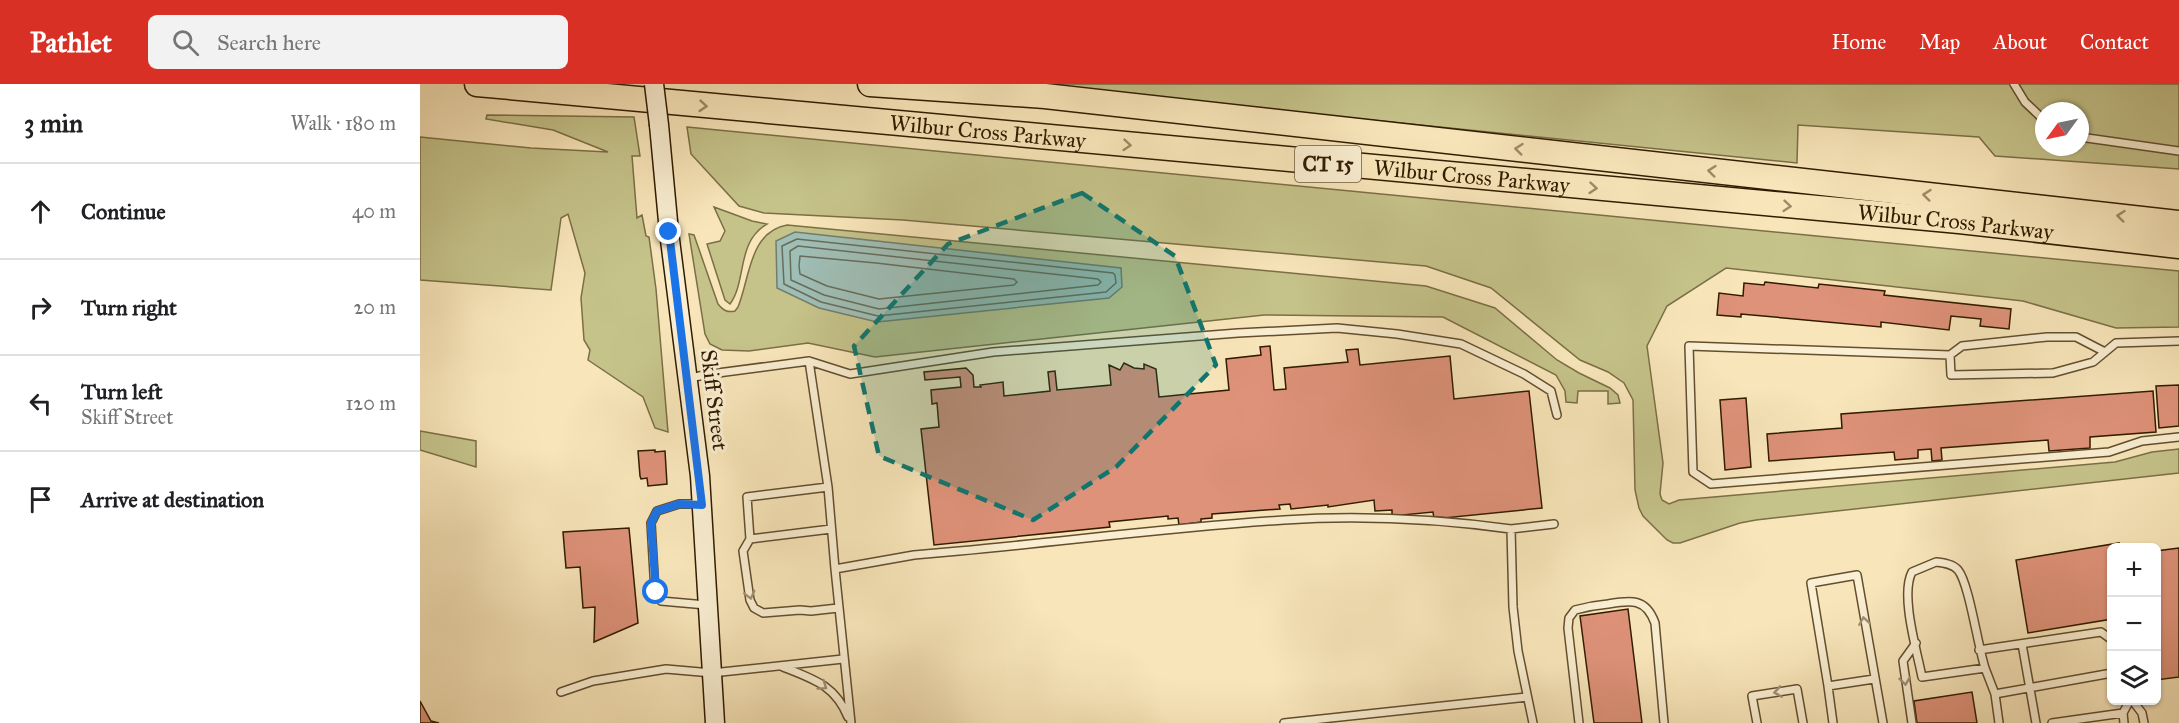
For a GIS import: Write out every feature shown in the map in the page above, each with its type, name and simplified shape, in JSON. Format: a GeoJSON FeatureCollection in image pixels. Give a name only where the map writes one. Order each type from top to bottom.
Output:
{"type":"FeatureCollection","features":[{"type":"Feature","properties":{"kind":"highway","name":"Wilbur Cross Parkway"},"geometry":{"type":"LineString","coordinates":[[477,84],[1959,221],[2179,246]]}},
{"type":"Feature","properties":{"kind":"highway","name":"Wilbur Cross Parkway"},"geometry":{"type":"LineString","coordinates":[[870,84],[1045,96],[2179,223]]}},
{"type":"Feature","properties":{"kind":"main road","name":"Skiff Street"},"geometry":{"type":"LineString","coordinates":[[654,84],[702,505],[715,723]]}},
{"type":"Feature","properties":{"kind":"lane"},"geometry":{"type":"LineString","coordinates":[[2014,84],[2025,102],[2035,111]]}},
{"type":"Feature","properties":{"kind":"lane"},"geometry":{"type":"LineString","coordinates":[[2089,138],[2179,151]]}},
{"type":"Feature","properties":{"kind":"lane"},"geometry":{"type":"LineString","coordinates":[[687,379],[808,361],[850,374],[993,352],[1238,333],[1337,328],[1461,344],[1524,374],[1551,391],[1557,415]]}},
{"type":"Feature","properties":{"kind":"lane"},"geometry":{"type":"LineString","coordinates":[[2105,352],[2076,337],[2047,337],[1962,346],[1950,355],[1689,346],[1694,472],[1710,484],[2109,452],[2142,441],[2179,437]]}},
{"type":"Feature","properties":{"kind":"lane"},"geometry":{"type":"LineString","coordinates":[[1950,355],[1951,375],[2042,374],[2092,362],[2116,344],[2179,341]]}},
{"type":"Feature","properties":{"kind":"lane"},"geometry":{"type":"LineString","coordinates":[[808,361],[828,487],[851,723]]}},
{"type":"Feature","properties":{"kind":"lane"},"geometry":{"type":"LineString","coordinates":[[828,487],[747,496],[750,539],[743,552],[750,600],[754,608],[763,613],[838,608]]}},
{"type":"Feature","properties":{"kind":"lane"},"geometry":{"type":"LineString","coordinates":[[702,505],[679,504],[657,511],[651,523],[656,592],[661,601],[709,606]]}},
{"type":"Feature","properties":{"kind":"lane"},"geometry":{"type":"LineString","coordinates":[[835,568],[914,555],[1286,520],[1358,518],[1470,523],[1511,528],[1554,524]]}},
{"type":"Feature","properties":{"kind":"lane"},"geometry":{"type":"LineString","coordinates":[[1511,528],[1512,607],[1518,651],[1533,723]]}},
{"type":"Feature","properties":{"kind":"lane"},"geometry":{"type":"LineString","coordinates":[[750,539],[831,529]]}},
{"type":"Feature","properties":{"kind":"lane"},"geometry":{"type":"LineString","coordinates":[[1985,668],[1922,677],[1908,600],[1907,581],[1912,572],[1936,562],[1950,564],[1958,570],[1964,582],[1979,650],[1995,694],[1999,723]]}},
{"type":"Feature","properties":{"kind":"lane"},"geometry":{"type":"LineString","coordinates":[[1833,723],[1811,583],[1857,575],[1883,723]]}},
{"type":"Feature","properties":{"kind":"lane"},"geometry":{"type":"LineString","coordinates":[[1579,723],[1568,628],[1569,618],[1575,610],[1631,600],[1651,612],[1655,623],[1664,723]]}},
{"type":"Feature","properties":{"kind":"lane"},"geometry":{"type":"LineString","coordinates":[[1979,650],[2101,632],[2107,636]]}},
{"type":"Feature","properties":{"kind":"lane"},"geometry":{"type":"LineString","coordinates":[[1912,723],[1903,661],[1916,644]]}},
{"type":"Feature","properties":{"kind":"lane"},"geometry":{"type":"LineString","coordinates":[[2022,644],[2036,723]]}},
{"type":"Feature","properties":{"kind":"lane"},"geometry":{"type":"LineString","coordinates":[[561,692],[593,681],[666,669],[712,673],[843,659]]}},
{"type":"Feature","properties":{"kind":"lane"},"geometry":{"type":"LineString","coordinates":[[781,666],[825,685],[840,701],[851,723]]}},
{"type":"Feature","properties":{"kind":"lane"},"geometry":{"type":"LineString","coordinates":[[1995,694],[2107,674]]}},
{"type":"Feature","properties":{"kind":"lane"},"geometry":{"type":"LineString","coordinates":[[1828,686],[1874,679]]}},
{"type":"Feature","properties":{"kind":"lane"},"geometry":{"type":"LineString","coordinates":[[1757,723],[1752,696],[1797,689],[1803,723]]}},
{"type":"Feature","properties":{"kind":"lane"},"geometry":{"type":"LineString","coordinates":[[1284,723],[1340,720],[1527,697]]}},
{"type":"Feature","properties":{"kind":"lane"},"geometry":{"type":"LineString","coordinates":[[2124,723],[2123,713],[2128,705]]}},
{"type":"Feature","properties":{"kind":"lane"},"geometry":{"type":"LineString","coordinates":[[2136,705],[2142,712],[2144,723]]}},
{"type":"Feature","properties":{"kind":"lane"},"geometry":{"type":"LineString","coordinates":[[2052,723],[2094,720],[2123,713]]}},
{"type":"Feature","properties":{"kind":"highlighted area"},"geometry":{"type":"Polygon","coordinates":[[[1082,193],[1175,256],[1216,365],[1116,467],[1033,520],[879,456],[854,346],[948,244],[1082,193]]]}},
{"type":"Feature","properties":{"kind":"shaded area"},"geometry":{"type":"Polygon","coordinates":[[[1014,84],[2179,84],[2179,169],[1995,156],[1979,137],[1798,125],[1797,163],[1014,84]]]}},
{"type":"Feature","properties":{"kind":"shaded area"},"geometry":{"type":"Polygon","coordinates":[[[487,115],[634,117],[640,156],[632,156],[637,218],[642,215],[646,236],[649,237],[656,289],[668,432],[655,428],[643,397],[588,360],[590,350],[584,340],[581,298],[585,273],[568,214],[561,218],[551,290],[420,280],[420,137],[531,148],[608,152],[553,130],[486,119],[487,115]]]}},
{"type":"Feature","properties":{"kind":"shaded area"},"geometry":{"type":"Polygon","coordinates":[[[687,127],[2179,271],[2179,327],[2116,328],[2023,301],[1726,268],[1667,306],[1647,346],[1663,463],[1660,494],[1662,500],[1669,504],[1679,500],[2115,462],[2152,452],[2179,449],[2179,473],[1756,520],[1680,543],[1673,543],[1643,516],[1639,508],[1635,490],[1633,400],[1624,383],[1608,372],[1580,360],[1491,288],[1426,266],[903,220],[764,213],[739,206],[691,154],[687,127]]]}},
{"type":"Feature","properties":{"kind":"shaded area"},"geometry":{"type":"Polygon","coordinates":[[[714,207],[767,224],[757,232],[746,251],[739,284],[730,304],[725,300],[707,244],[720,241],[725,231],[714,207]]]}},
{"type":"Feature","properties":{"kind":"shaded area"},"geometry":{"type":"Polygon","coordinates":[[[787,225],[1426,286],[1495,308],[1557,360],[1610,388],[1618,395],[1620,403],[1608,404],[1608,391],[1578,391],[1577,403],[1566,402],[1565,391],[1556,375],[1443,317],[1264,315],[875,357],[808,343],[749,351],[722,350],[710,344],[705,334],[689,234],[694,235],[718,304],[732,312],[738,307],[758,246],[774,229],[787,225]]]}},
{"type":"Feature","properties":{"kind":"shaded area"},"geometry":{"type":"Polygon","coordinates":[[[420,431],[476,441],[476,467],[420,450],[420,431]]]}},
{"type":"Feature","properties":{"kind":"water"},"geometry":{"type":"Polygon","coordinates":[[[795,232],[1121,268],[1122,287],[1109,298],[877,322],[819,308],[777,288],[776,241],[795,232]]]}},
{"type":"Feature","properties":{"kind":"building"},"geometry":{"type":"Polygon","coordinates":[[[1765,282],[1818,288],[1819,284],[1885,291],[1884,295],[2011,309],[2009,329],[1980,326],[1981,319],[1951,316],[1949,330],[1881,322],[1881,327],[1741,314],[1741,317],[1717,315],[1719,293],[1743,296],[1744,283],[1764,285],[1765,282]]]}},
{"type":"Feature","properties":{"kind":"building"},"geometry":{"type":"Polygon","coordinates":[[[1270,346],[1274,390],[1286,389],[1284,368],[1348,362],[1346,350],[1358,349],[1360,365],[1450,356],[1454,399],[1529,391],[1542,508],[1434,519],[1433,512],[1392,516],[1392,510],[1375,511],[1374,500],[1328,507],[1328,505],[1291,509],[1290,504],[1279,505],[1280,509],[1212,514],[1212,518],[1201,519],[1201,522],[1179,525],[1178,518],[1168,519],[1168,516],[1109,522],[1110,527],[934,545],[921,429],[939,427],[937,403],[932,404],[931,390],[961,387],[960,377],[925,380],[924,372],[966,368],[973,375],[974,387],[1003,382],[1004,396],[1050,391],[1048,372],[1055,371],[1057,390],[1111,385],[1109,365],[1120,370],[1124,363],[1134,368],[1144,369],[1144,364],[1156,369],[1159,397],[1229,390],[1226,359],[1261,355],[1260,347],[1270,346]]]}},
{"type":"Feature","properties":{"kind":"building"},"geometry":{"type":"Polygon","coordinates":[[[2179,385],[2179,426],[2159,428],[2156,386],[2179,385]]]}},
{"type":"Feature","properties":{"kind":"building"},"geometry":{"type":"Polygon","coordinates":[[[2153,391],[2156,432],[2090,437],[2090,448],[2049,451],[2048,440],[1941,448],[1942,460],[1932,461],[1931,449],[1918,450],[1918,458],[1895,460],[1894,452],[1769,461],[1767,434],[1842,428],[1841,414],[2153,391]]]}},
{"type":"Feature","properties":{"kind":"building"},"geometry":{"type":"Polygon","coordinates":[[[1746,398],[1751,467],[1725,470],[1720,400],[1746,398]]]}},
{"type":"Feature","properties":{"kind":"building"},"geometry":{"type":"Polygon","coordinates":[[[655,450],[655,452],[665,451],[667,484],[648,486],[647,478],[641,479],[640,476],[638,451],[655,450]]]}},
{"type":"Feature","properties":{"kind":"building"},"geometry":{"type":"Polygon","coordinates":[[[629,528],[638,623],[594,642],[595,607],[583,608],[580,567],[566,568],[563,532],[629,528]]]}},
{"type":"Feature","properties":{"kind":"building"},"geometry":{"type":"Polygon","coordinates":[[[2107,545],[2107,620],[2028,633],[2016,560],[2107,545]]]}},
{"type":"Feature","properties":{"kind":"building"},"geometry":{"type":"Polygon","coordinates":[[[2179,548],[2179,677],[2161,679],[2161,597],[2161,550],[2179,548]]]}},
{"type":"Feature","properties":{"kind":"building"},"geometry":{"type":"Polygon","coordinates":[[[1628,609],[1642,723],[1594,723],[1580,616],[1628,609]]]}},
{"type":"Feature","properties":{"kind":"building"},"geometry":{"type":"Polygon","coordinates":[[[1972,692],[1977,723],[1917,723],[1914,701],[1972,692]]]}},
{"type":"Feature","properties":{"kind":"building"},"geometry":{"type":"Polygon","coordinates":[[[420,701],[431,721],[439,723],[420,723],[420,701]]]}},
{"type":"Feature","properties":{"kind":"route"},"geometry":{"type":"LineString","coordinates":[[656,592],[651,523],[657,511],[679,504],[702,505],[669,232]]}}]}
